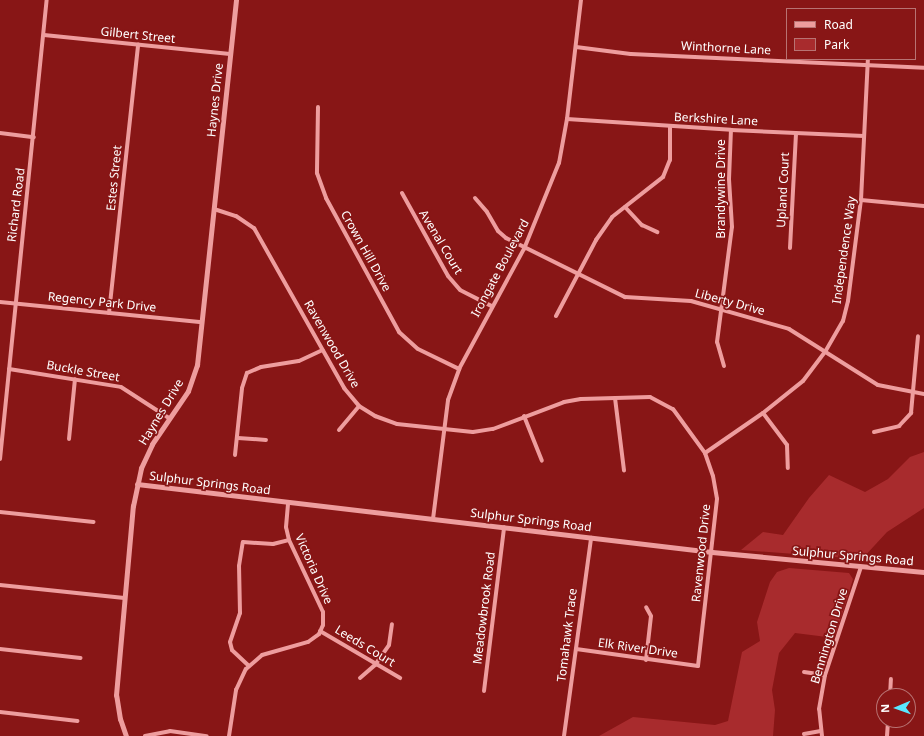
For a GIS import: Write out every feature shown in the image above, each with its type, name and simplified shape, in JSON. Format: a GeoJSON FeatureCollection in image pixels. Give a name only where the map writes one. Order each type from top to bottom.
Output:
{"type":"FeatureCollection","features":[{"type":"Feature","properties":{"kind":"street","name":"Richard Road"},"geometry":{"type":"LineString","coordinates":[[0,459],[14,304],[34,137],[47,0]]}},
{"type":"Feature","properties":{"kind":"street","name":"Haynes Drive"},"geometry":{"type":"LineString","coordinates":[[126,736],[120,719],[116,695],[124,598],[137,484],[141,468],[152,444],[188,391],[197,365],[236,0]]}},
{"type":"Feature","properties":{"kind":"street","name":"Irongate Boulevard"},"geometry":{"type":"LineString","coordinates":[[433,519],[443,430],[448,400],[459,368],[491,306],[524,249],[559,163],[567,119],[581,0]]}},
{"type":"Feature","properties":{"kind":"street","name":"Gilbert Street"},"geometry":{"type":"LineString","coordinates":[[44,35],[230,54]]}},
{"type":"Feature","properties":{"kind":"street","name":"Estes Street"},"geometry":{"type":"LineString","coordinates":[[108,313],[138,45]]}},
{"type":"Feature","properties":{"kind":"street","name":"Winthorne Lane"},"geometry":{"type":"LineString","coordinates":[[576,47],[631,54],[924,68]]}},
{"type":"Feature","properties":{"kind":"street","name":"Independence Way"},"geometry":{"type":"LineString","coordinates":[[705,453],[763,413],[803,381],[825,352],[843,321],[848,301],[861,200],[868,60]]}},
{"type":"Feature","properties":{"kind":"street","name":"Crown Hill Drive"},"geometry":{"type":"LineString","coordinates":[[318,107],[317,173],[326,198],[399,332],[418,349],[459,368]]}},
{"type":"Feature","properties":{"kind":"street","name":"Berkshire Lane"},"geometry":{"type":"LineString","coordinates":[[567,119],[670,127],[864,136]]}},
{"type":"Feature","properties":{"kind":"street"},"geometry":{"type":"LineString","coordinates":[[556,316],[579,276],[596,240],[612,217],[663,177],[670,160],[670,127]]}},
{"type":"Feature","properties":{"kind":"street","name":"Brandywine Drive"},"geometry":{"type":"LineString","coordinates":[[724,366],[717,342],[732,228],[729,179],[731,130]]}},
{"type":"Feature","properties":{"kind":"street"},"geometry":{"type":"LineString","coordinates":[[0,133],[34,137]]}},
{"type":"Feature","properties":{"kind":"street","name":"Upland Court"},"geometry":{"type":"LineString","coordinates":[[790,248],[796,133]]}},
{"type":"Feature","properties":{"kind":"street","name":"Avenal Court"},"geometry":{"type":"LineString","coordinates":[[402,194],[448,276],[460,290],[491,306]]}},
{"type":"Feature","properties":{"kind":"street","name":"Liberty Drive"},"geometry":{"type":"LineString","coordinates":[[475,198],[487,212],[498,231],[524,249],[625,297],[691,301],[789,329],[878,385],[924,394]]}},
{"type":"Feature","properties":{"kind":"street"},"geometry":{"type":"LineString","coordinates":[[861,200],[924,206]]}},
{"type":"Feature","properties":{"kind":"street"},"geometry":{"type":"LineString","coordinates":[[625,207],[642,225],[657,232]]}},
{"type":"Feature","properties":{"kind":"street","name":"Ravenwood Drive"},"geometry":{"type":"LineString","coordinates":[[214,210],[236,216],[254,228],[344,388],[359,406],[375,416],[397,424],[443,430],[484,430],[564,402],[650,397],[661,401],[673,409],[705,453],[713,476],[717,499],[698,666]]}},
{"type":"Feature","properties":{"kind":"street","name":"Regency Park Drive"},"geometry":{"type":"LineString","coordinates":[[0,302],[202,322]]}},
{"type":"Feature","properties":{"kind":"street"},"geometry":{"type":"LineString","coordinates":[[874,432],[899,426],[911,413],[918,336]]}},
{"type":"Feature","properties":{"kind":"street"},"geometry":{"type":"LineString","coordinates":[[235,455],[238,438],[242,388],[247,373],[257,368],[299,361],[323,350]]}},
{"type":"Feature","properties":{"kind":"street","name":"Buckle Street"},"geometry":{"type":"LineString","coordinates":[[9,369],[120,387],[169,418]]}},
{"type":"Feature","properties":{"kind":"street"},"geometry":{"type":"LineString","coordinates":[[69,439],[75,379]]}},
{"type":"Feature","properties":{"kind":"street"},"geometry":{"type":"LineString","coordinates":[[615,398],[624,470]]}},
{"type":"Feature","properties":{"kind":"street"},"geometry":{"type":"LineString","coordinates":[[339,430],[359,406]]}},
{"type":"Feature","properties":{"kind":"street"},"geometry":{"type":"LineString","coordinates":[[763,413],[787,445],[788,468]]}},
{"type":"Feature","properties":{"kind":"street"},"geometry":{"type":"LineString","coordinates":[[524,416],[542,461]]}},
{"type":"Feature","properties":{"kind":"street"},"geometry":{"type":"LineString","coordinates":[[238,438],[266,440]]}},
{"type":"Feature","properties":{"kind":"street","name":"Sulphur Springs Road"},"geometry":{"type":"LineString","coordinates":[[137,484],[712,552],[924,572]]}},
{"type":"Feature","properties":{"kind":"street","name":"Victoria Drive"},"geometry":{"type":"LineString","coordinates":[[288,503],[286,527],[289,540],[323,612],[320,631]]}},
{"type":"Feature","properties":{"kind":"street"},"geometry":{"type":"LineString","coordinates":[[0,512],[93,522]]}},
{"type":"Feature","properties":{"kind":"street","name":"Meadowbrook Road"},"geometry":{"type":"LineString","coordinates":[[484,690],[504,527]]}},
{"type":"Feature","properties":{"kind":"street","name":"Tomahawk Trace"},"geometry":{"type":"LineString","coordinates":[[564,736],[591,538]]}},
{"type":"Feature","properties":{"kind":"street"},"geometry":{"type":"LineString","coordinates":[[249,666],[232,650],[230,642],[240,613],[239,566],[243,542],[273,544],[289,540]]}},
{"type":"Feature","properties":{"kind":"street","name":"Bennington Drive"},"geometry":{"type":"LineString","coordinates":[[822,736],[820,731],[819,709],[825,675],[861,567]]}},
{"type":"Feature","properties":{"kind":"street"},"geometry":{"type":"LineString","coordinates":[[0,585],[124,598]]}},
{"type":"Feature","properties":{"kind":"street"},"geometry":{"type":"LineString","coordinates":[[646,607],[651,616],[646,660]]}},
{"type":"Feature","properties":{"kind":"street"},"geometry":{"type":"LineString","coordinates":[[360,678],[375,664],[391,641],[392,624]]}},
{"type":"Feature","properties":{"kind":"street"},"geometry":{"type":"LineString","coordinates":[[229,736],[236,690],[249,666],[262,655],[308,642],[320,631]]}},
{"type":"Feature","properties":{"kind":"street","name":"Leeds Court"},"geometry":{"type":"LineString","coordinates":[[320,631],[400,678]]}},
{"type":"Feature","properties":{"kind":"street"},"geometry":{"type":"LineString","coordinates":[[0,649],[80,658]]}},
{"type":"Feature","properties":{"kind":"street","name":"Elk River Drive"},"geometry":{"type":"LineString","coordinates":[[576,649],[646,660],[698,666]]}},
{"type":"Feature","properties":{"kind":"street"},"geometry":{"type":"LineString","coordinates":[[804,672],[825,675]]}},
{"type":"Feature","properties":{"kind":"street"},"geometry":{"type":"LineString","coordinates":[[890,688],[891,679]]}},
{"type":"Feature","properties":{"kind":"street"},"geometry":{"type":"LineString","coordinates":[[0,712],[77,720]]}},
{"type":"Feature","properties":{"kind":"street"},"geometry":{"type":"LineString","coordinates":[[145,736],[170,731],[207,736]]}},
{"type":"Feature","properties":{"kind":"street"},"geometry":{"type":"LineString","coordinates":[[804,734],[820,731]]}},
{"type":"Feature","properties":{"kind":"green space"},"geometry":{"type":"Polygon","coordinates":[[[924,452],[924,508],[887,532],[862,559],[741,550],[763,532],[783,535],[809,498],[829,475],[865,492],[888,479],[910,457],[924,452]]]}},
{"type":"Feature","properties":{"kind":"green space"},"geometry":{"type":"Polygon","coordinates":[[[789,568],[849,573],[853,579],[836,634],[827,637],[795,633],[779,653],[772,690],[775,710],[773,736],[599,736],[633,717],[715,725],[728,721],[742,652],[760,641],[757,622],[770,582],[777,572],[789,568]]]}}]}
